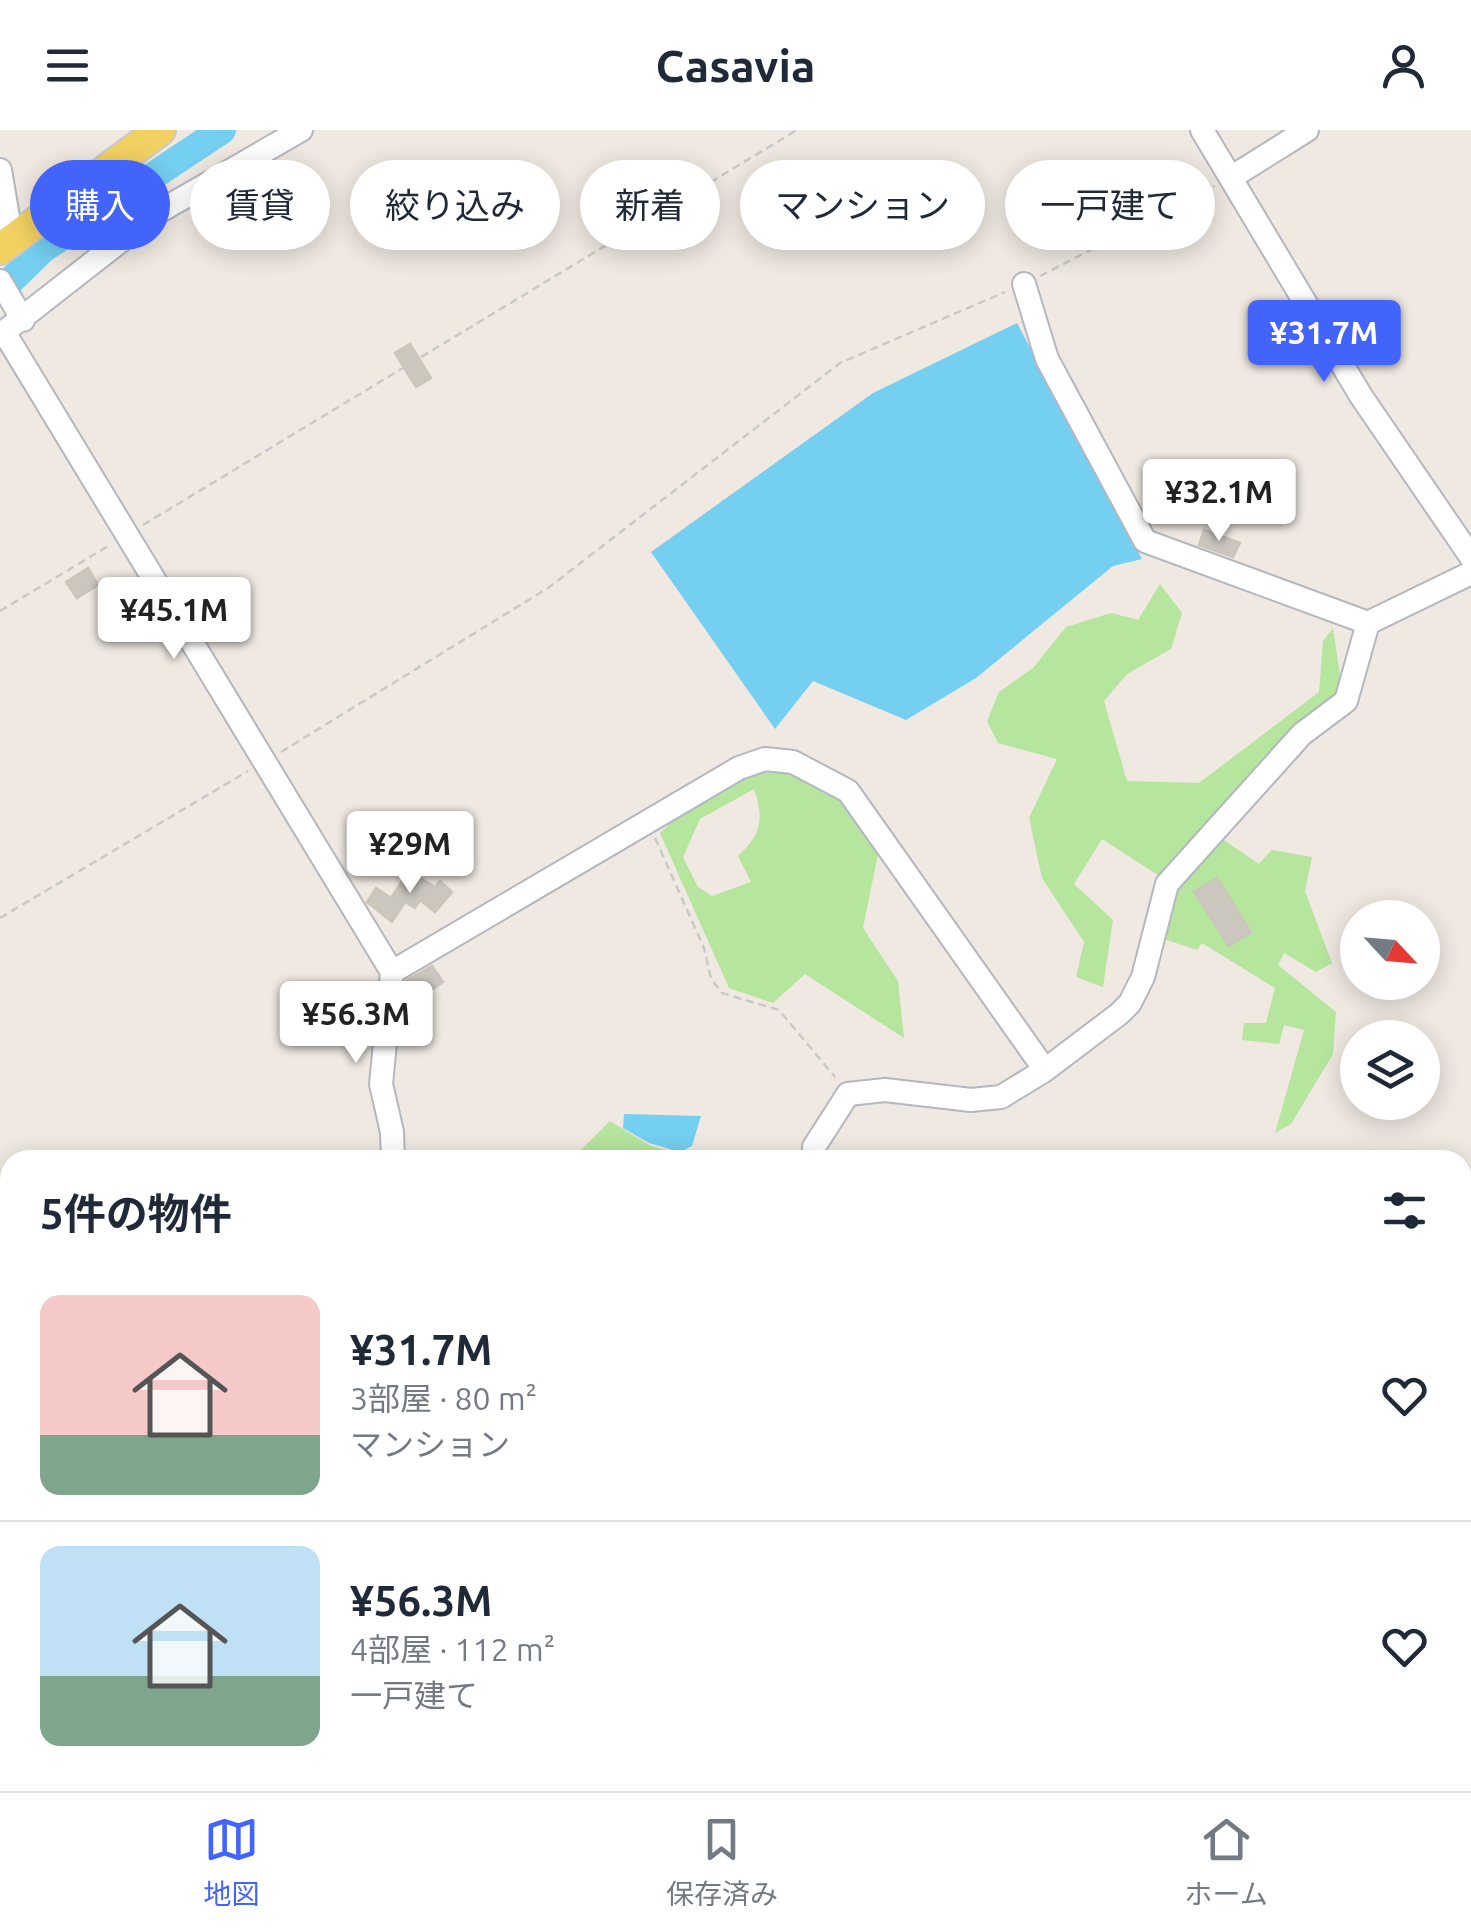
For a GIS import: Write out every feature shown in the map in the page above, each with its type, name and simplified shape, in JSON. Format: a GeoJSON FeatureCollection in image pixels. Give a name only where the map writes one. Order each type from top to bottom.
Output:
{"type":"FeatureCollection","features":[{"type":"Feature","properties":{"kind":"main road"},"geometry":{"type":"LineString","coordinates":[[8,243],[160,130]]}},
{"type":"Feature","properties":{"kind":"street"},"geometry":{"type":"LineString","coordinates":[[9,329],[156,214],[300,130]]}},
{"type":"Feature","properties":{"kind":"street"},"geometry":{"type":"LineString","coordinates":[[1202,130],[1361,396],[1471,557]]}},
{"type":"Feature","properties":{"kind":"street"},"geometry":{"type":"LineString","coordinates":[[1232,177],[1307,130]]}},
{"type":"Feature","properties":{"kind":"street"},"geometry":{"type":"LineString","coordinates":[[0,170],[10,229],[8,243]]}},
{"type":"Feature","properties":{"kind":"street"},"geometry":{"type":"LineString","coordinates":[[0,281],[9,329],[127,534],[392,972],[381,1084],[393,1150]]}},
{"type":"Feature","properties":{"kind":"street"},"geometry":{"type":"LineString","coordinates":[[1024,284],[1047,359],[1145,542],[1368,623],[1471,573]]}},
{"type":"Feature","properties":{"kind":"street"},"geometry":{"type":"LineString","coordinates":[[814,1150],[848,1094],[885,1090],[971,1100],[1001,1096],[1044,1070],[1130,1003],[1142,976],[1167,884],[1302,734],[1346,701],[1368,623]]}},
{"type":"Feature","properties":{"kind":"street"},"geometry":{"type":"LineString","coordinates":[[392,972],[740,768],[765,759],[792,762],[848,791],[1044,1070]]}},
{"type":"Feature","properties":{"kind":"path"},"geometry":{"type":"LineString","coordinates":[[0,610],[798,130]]}},
{"type":"Feature","properties":{"kind":"path"},"geometry":{"type":"LineString","coordinates":[[0,918],[265,762],[548,588],[840,362],[1024,284],[1232,177]]}},
{"type":"Feature","properties":{"kind":"path"},"geometry":{"type":"LineString","coordinates":[[648,822],[704,948],[711,979],[722,994],[780,1010],[848,1094]]}},
{"type":"Feature","properties":{"kind":"green space"},"geometry":{"type":"Polygon","coordinates":[[[1160,584],[1182,613],[1171,649],[1127,674],[1104,701],[1127,781],[1199,783],[1319,692],[1323,641],[1333,628],[1343,695],[1206,828],[1259,864],[1272,850],[1312,857],[1305,891],[1332,963],[1316,972],[1284,953],[1278,965],[1336,1012],[1333,1054],[1291,1124],[1275,1133],[1304,1030],[1284,1025],[1279,1044],[1242,1040],[1244,1023],[1266,1023],[1275,988],[1202,943],[1197,950],[1161,938],[1161,877],[1102,839],[1074,884],[1113,920],[1103,987],[1076,977],[1084,942],[1042,878],[1029,818],[1057,759],[998,743],[987,721],[999,692],[1033,668],[1066,627],[1111,613],[1138,620],[1160,584]]]}},
{"type":"Feature","properties":{"kind":"green space"},"geometry":{"type":"Polygon","coordinates":[[[758,772],[785,773],[835,794],[878,854],[863,928],[898,981],[904,1038],[805,974],[773,1003],[729,988],[660,833],[673,820],[758,772]],[[754,789],[700,819],[683,857],[698,887],[712,896],[751,882],[738,856],[759,825],[754,789]]]}},
{"type":"Feature","properties":{"kind":"green space"},"geometry":{"type":"Polygon","coordinates":[[[610,1121],[651,1146],[667,1150],[581,1150],[610,1121]]]}},
{"type":"Feature","properties":{"kind":"water"},"geometry":{"type":"Polygon","coordinates":[[[1017,323],[1142,559],[1113,566],[976,678],[906,720],[813,681],[775,729],[651,552],[873,393],[1017,323]]]}},
{"type":"Feature","properties":{"kind":"water"},"geometry":{"type":"Polygon","coordinates":[[[624,1114],[701,1116],[692,1146],[684,1150],[649,1143],[623,1128],[624,1114]]]}},
{"type":"Feature","properties":{"kind":"building"},"geometry":{"type":"Polygon","coordinates":[[[410,344],[431,378],[416,387],[395,353],[410,344]]]}},
{"type":"Feature","properties":{"kind":"building"},"geometry":{"type":"Polygon","coordinates":[[[1204,530],[1240,543],[1233,557],[1199,545],[1204,530]]]}},
{"type":"Feature","properties":{"kind":"building"},"geometry":{"type":"Polygon","coordinates":[[[88,568],[98,585],[77,598],[66,582],[88,568]]]}},
{"type":"Feature","properties":{"kind":"building"},"geometry":{"type":"Polygon","coordinates":[[[409,871],[435,887],[440,881],[452,892],[435,912],[420,900],[415,908],[405,902],[392,922],[367,902],[376,888],[391,898],[409,871]]]}},
{"type":"Feature","properties":{"kind":"building"},"geometry":{"type":"Polygon","coordinates":[[[1217,878],[1251,932],[1229,946],[1194,892],[1217,878]]]}},
{"type":"Feature","properties":{"kind":"building"},"geometry":{"type":"Polygon","coordinates":[[[432,966],[443,982],[417,1000],[406,981],[432,966]]]}},
{"type":"Feature","properties":{"kind":"waterway"},"geometry":{"type":"LineString","coordinates":[[0,291],[43,249],[222,130]]}}]}
